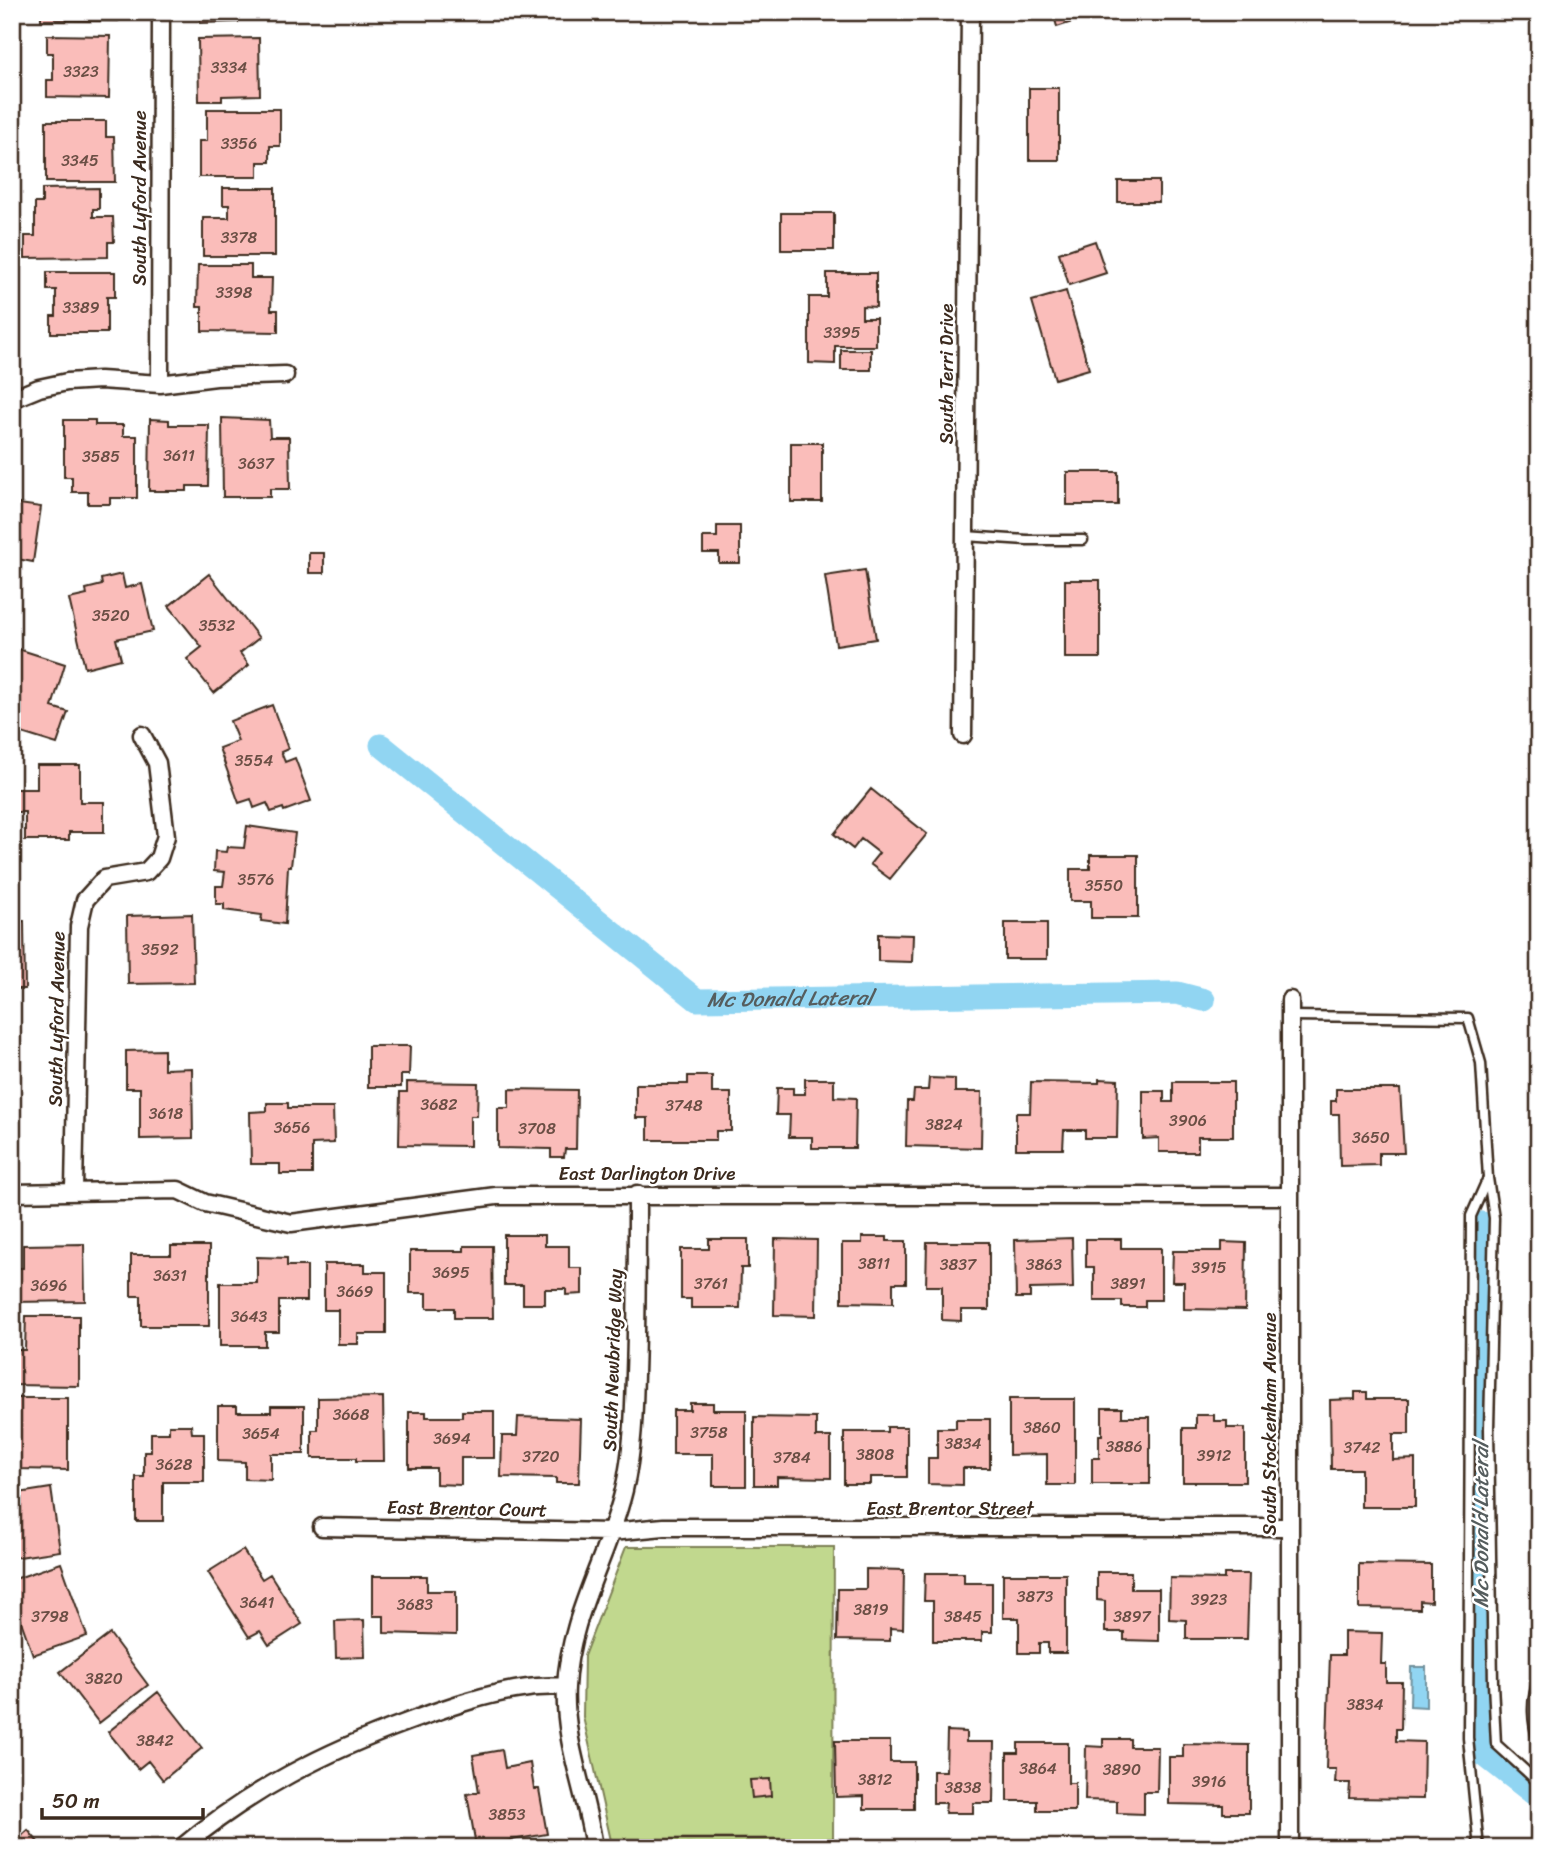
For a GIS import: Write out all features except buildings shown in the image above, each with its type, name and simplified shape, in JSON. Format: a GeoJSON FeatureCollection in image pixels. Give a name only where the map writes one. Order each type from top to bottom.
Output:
{"type":"FeatureCollection","features":[{"type":"Feature","properties":{"kind":"street","name":"South Lyford Avenue"},"geometry":{"type":"LineString","coordinates":[[160,384],[161,12]]}},
{"type":"Feature","properties":{"kind":"street","name":"South Terri Drive"},"geometry":{"type":"LineString","coordinates":[[963,735],[970,12]]}},
{"type":"Feature","properties":{"kind":"street"},"geometry":{"type":"LineString","coordinates":[[12,399],[39,388],[67,382],[100,380],[160,384],[216,377],[285,375]]}},
{"type":"Feature","properties":{"kind":"street","name":"South Lyford Avenue"},"geometry":{"type":"LineString","coordinates":[[74,1190],[79,926],[85,900],[104,879],[146,872],[159,858],[166,836],[157,763],[142,735]]}},
{"type":"Feature","properties":{"kind":"street","name":"South Stockenham Avenue"},"geometry":{"type":"LineString","coordinates":[[1290,1008],[1290,1848]]}},
{"type":"Feature","properties":{"kind":"street","name":"East Darlington Drive"},"geometry":{"type":"LineString","coordinates":[[12,1193],[178,1190],[205,1203],[291,1223],[496,1196],[1290,1196]]}},
{"type":"Feature","properties":{"kind":"street","name":"South Newbridge Way"},"geometry":{"type":"LineString","coordinates":[[594,1848],[583,1788],[568,1732],[566,1686],[573,1634],[624,1490],[632,1443],[638,1304],[636,1194]]}},
{"type":"Feature","properties":{"kind":"street","name":"East Brentor Court"},"geometry":{"type":"LineString","coordinates":[[322,1527],[611,1532]]}},
{"type":"Feature","properties":{"kind":"street","name":"East Brentor Street"},"geometry":{"type":"LineString","coordinates":[[611,1532],[664,1527],[1290,1527]]}},
{"type":"Feature","properties":{"kind":"street"},"geometry":{"type":"LineString","coordinates":[[181,1848],[208,1825],[271,1783],[358,1740],[454,1705],[528,1688],[566,1686]]}},
{"type":"Feature","properties":{"kind":"lane"},"geometry":{"type":"LineString","coordinates":[[965,536],[1083,540]]}},
{"type":"Feature","properties":{"kind":"lane"},"geometry":{"type":"LineString","coordinates":[[1290,1008],[1468,1018],[1481,1063],[1488,1178],[1494,1218],[1489,1428],[1496,1744],[1539,1783]]}},
{"type":"Feature","properties":{"kind":"lane"},"geometry":{"type":"LineString","coordinates":[[1479,1848],[1468,1738],[1471,1216],[1488,1178]]}},
{"type":"Feature","properties":{"kind":"lane"},"geometry":{"type":"LineString","coordinates":[[1539,1678],[1534,1691],[1532,1721],[1539,1745]]}},
{"type":"Feature","properties":{"kind":"green space"},"geometry":{"type":"Polygon","coordinates":[[[626,1547],[834,1547],[833,1844],[612,1845],[583,1717],[584,1656],[626,1547]]]}},
{"type":"Feature","properties":{"kind":"water"},"geometry":{"type":"Polygon","coordinates":[[[1411,1667],[1426,1667],[1426,1707],[1410,1706],[1411,1667]]]}},
{"type":"Feature","properties":{"kind":"waterway","name":"Mc Donald Lateral"},"geometry":{"type":"LineString","coordinates":[[381,745],[697,1000],[1177,993],[1204,1000]]}},
{"type":"Feature","properties":{"kind":"waterway","name":"Mc Donald Lateral"},"geometry":{"type":"LineString","coordinates":[[1482,1223],[1480,1752],[1539,1798]]}}]}
